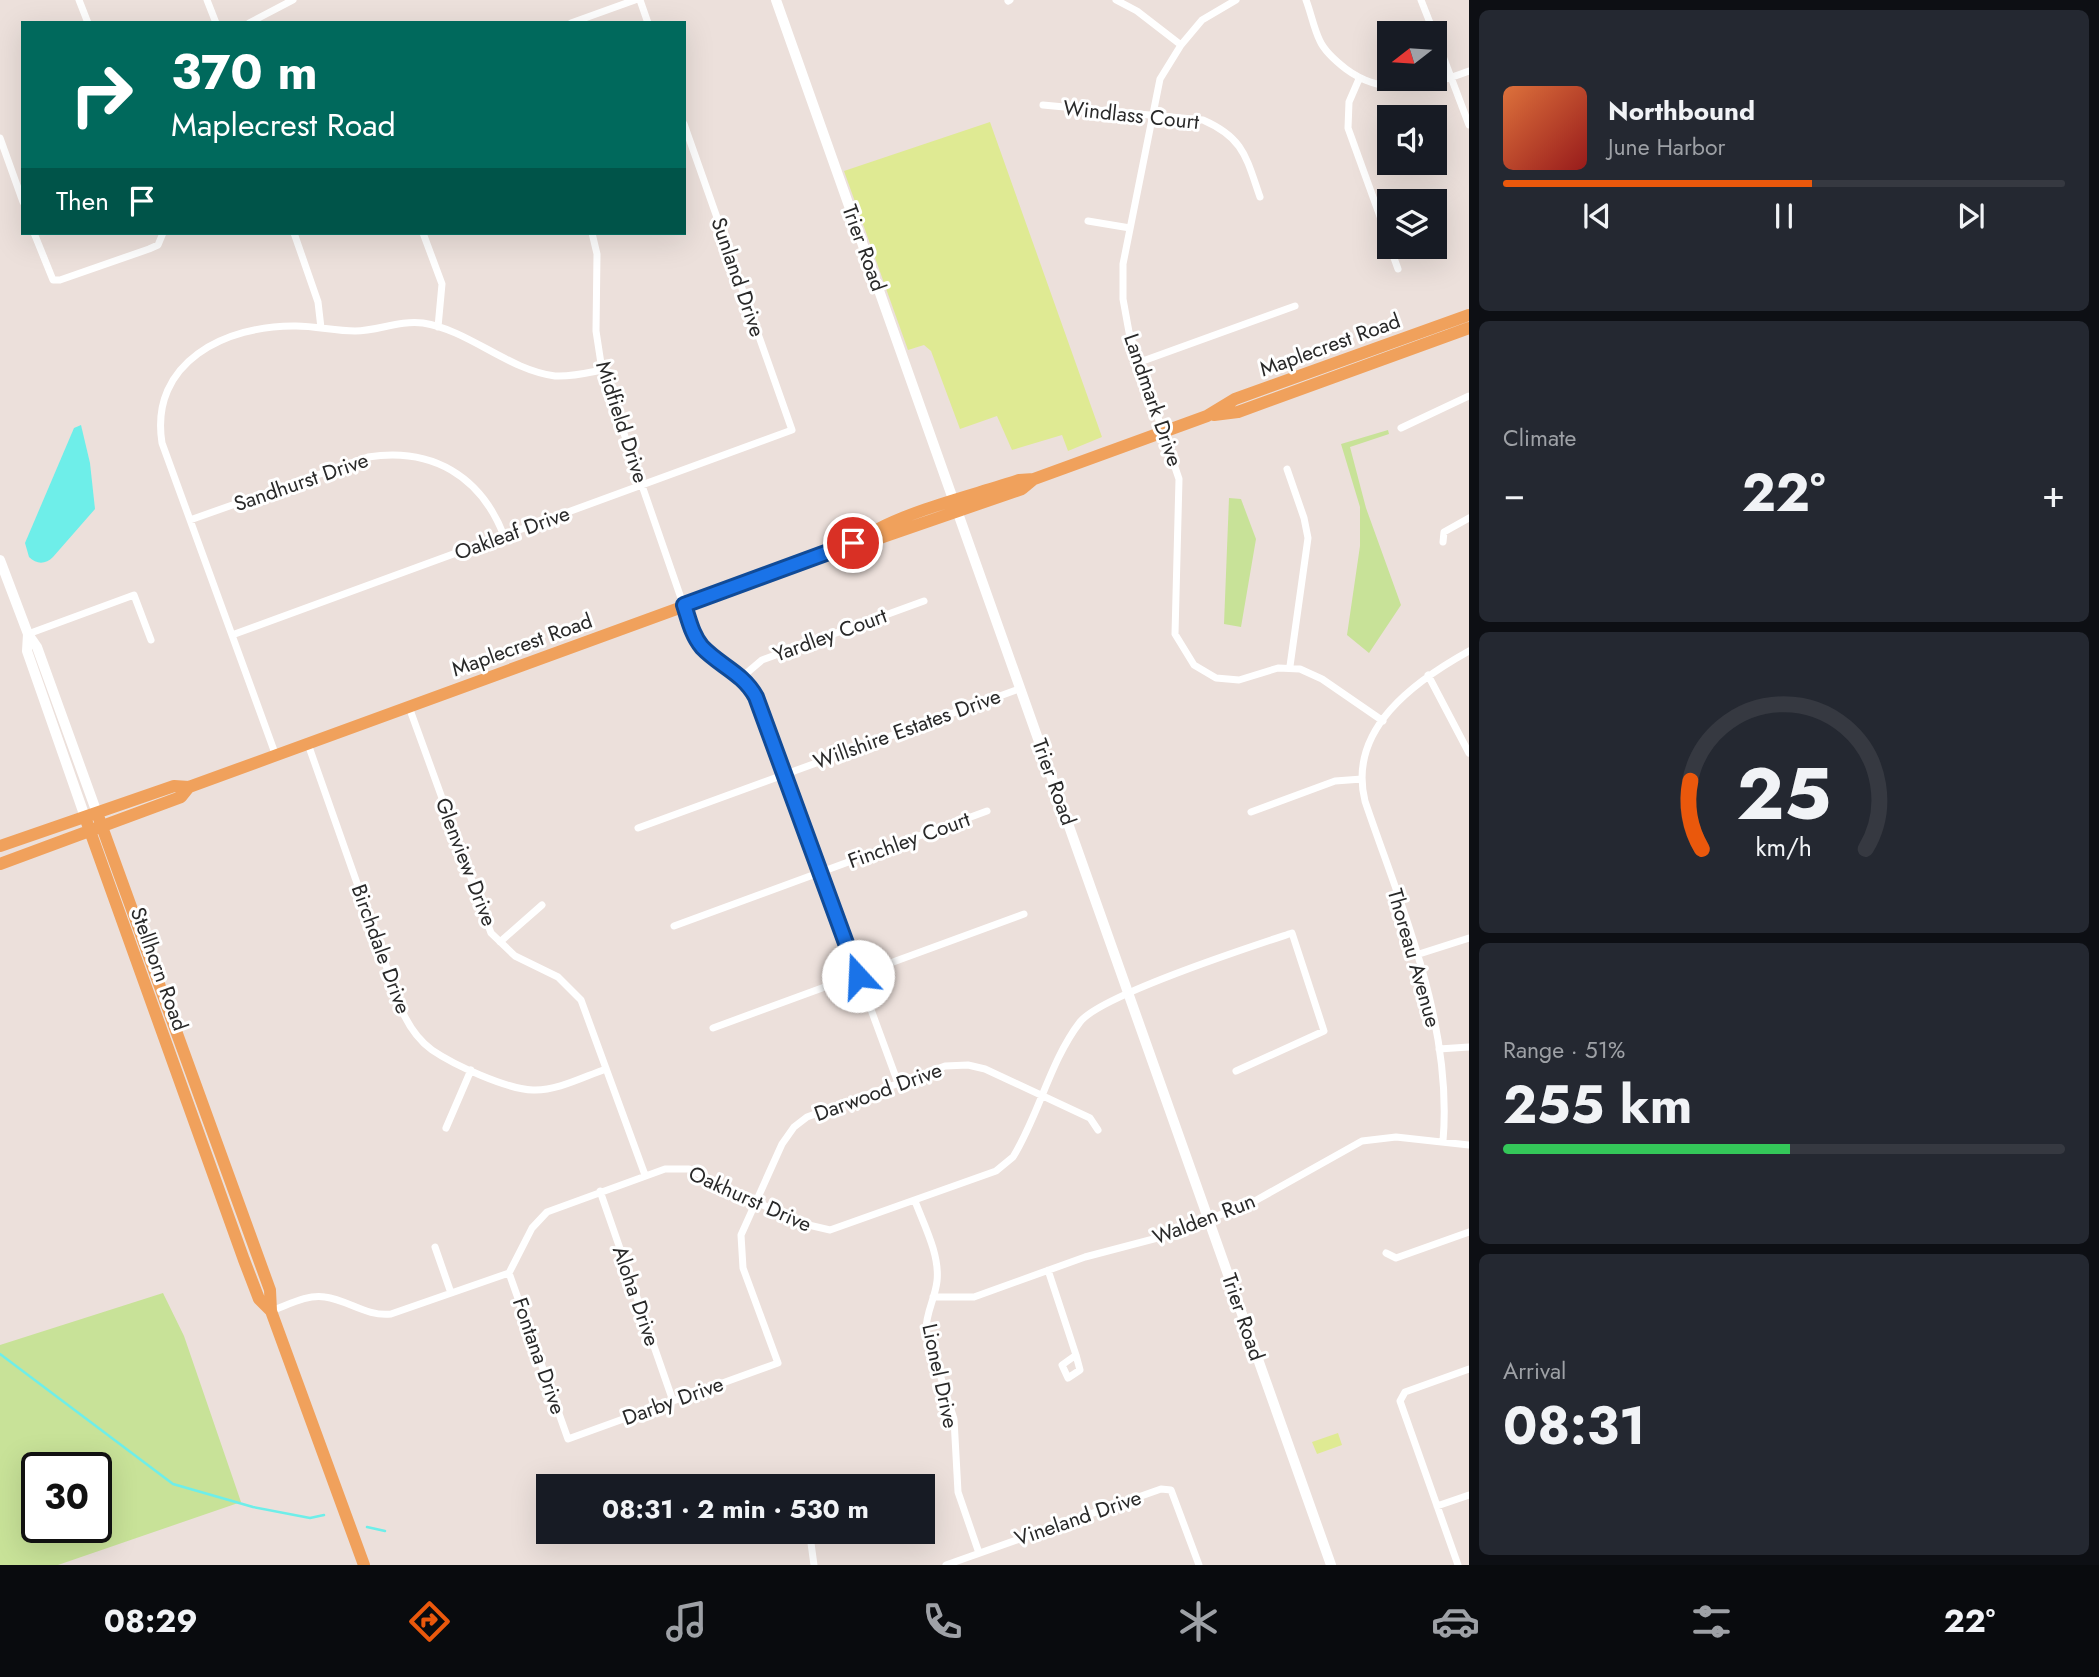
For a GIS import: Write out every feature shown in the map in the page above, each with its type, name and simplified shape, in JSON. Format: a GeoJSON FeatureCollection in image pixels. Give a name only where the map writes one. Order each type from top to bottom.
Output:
{"type":"FeatureCollection","features":[{"type":"Feature","properties":{"kind":"main road","name":"Maplecrest Road"},"geometry":{"type":"LineString","coordinates":[[0,846],[181,797],[189,787],[868,537],[877,539],[955,507],[1022,489],[1034,480],[1207,416],[1235,399],[1469,315]]}},
{"type":"Feature","properties":{"kind":"main road","name":"Maplecrest Road"},"geometry":{"type":"LineString","coordinates":[[1207,416],[1238,412],[1469,328]]}},
{"type":"Feature","properties":{"kind":"main road","name":"Stellhorn Road"},"geometry":{"type":"LineString","coordinates":[[0,560],[28,634],[27,651],[93,821],[244,1260],[259,1298],[271,1311],[364,1565]]}},
{"type":"Feature","properties":{"kind":"main road","name":"Maplecrest Road"},"geometry":{"type":"LineString","coordinates":[[0,864],[93,821]]}},
{"type":"Feature","properties":{"kind":"street"},"geometry":{"type":"LineString","coordinates":[[79,0],[87,21]]}},
{"type":"Feature","properties":{"kind":"street"},"geometry":{"type":"LineString","coordinates":[[207,0],[214,21]]}},
{"type":"Feature","properties":{"kind":"street"},"geometry":{"type":"LineString","coordinates":[[253,21],[293,0]]}},
{"type":"Feature","properties":{"kind":"street"},"geometry":{"type":"LineString","coordinates":[[577,21],[638,0],[647,21]]}},
{"type":"Feature","properties":{"kind":"street","name":"Trier Road"},"geometry":{"type":"LineString","coordinates":[[776,0],[1331,1565]]}},
{"type":"Feature","properties":{"kind":"street"},"geometry":{"type":"LineString","coordinates":[[1116,0],[1137,11],[1181,45]]}},
{"type":"Feature","properties":{"kind":"street","name":"Landmark Drive"},"geometry":{"type":"LineString","coordinates":[[1236,0],[1202,20],[1181,45],[1160,79],[1123,264],[1123,299],[1140,362],[1179,480],[1174,625],[1179,644],[1195,667],[1220,679],[1239,680],[1290,666]]}},
{"type":"Feature","properties":{"kind":"street"},"geometry":{"type":"LineString","coordinates":[[1306,0],[1320,42],[1337,62],[1359,79],[1389,88],[1421,86],[1469,71]]}},
{"type":"Feature","properties":{"kind":"street"},"geometry":{"type":"LineString","coordinates":[[1422,0],[1430,21]]}},
{"type":"Feature","properties":{"kind":"street"},"geometry":{"type":"LineString","coordinates":[[1447,65],[1469,125]]}},
{"type":"Feature","properties":{"kind":"street"},"geometry":{"type":"LineString","coordinates":[[1359,79],[1349,102],[1348,128],[1377,209]]}},
{"type":"Feature","properties":{"kind":"street","name":"Windlass Court"},"geometry":{"type":"LineString","coordinates":[[1043,105],[1203,120],[1227,131],[1244,153],[1260,197]]}},
{"type":"Feature","properties":{"kind":"street","name":"Sunland Drive"},"geometry":{"type":"LineString","coordinates":[[686,130],[792,430]]}},
{"type":"Feature","properties":{"kind":"street"},"geometry":{"type":"LineString","coordinates":[[0,138],[21,196]]}},
{"type":"Feature","properties":{"kind":"street"},"geometry":{"type":"LineString","coordinates":[[1088,222],[1130,228]]}},
{"type":"Feature","properties":{"kind":"street"},"geometry":{"type":"LineString","coordinates":[[35,235],[53,280],[149,248],[163,236]]}},
{"type":"Feature","properties":{"kind":"street"},"geometry":{"type":"LineString","coordinates":[[295,235],[318,302],[321,328]]}},
{"type":"Feature","properties":{"kind":"street"},"geometry":{"type":"LineString","coordinates":[[424,235],[442,284],[438,327]]}},
{"type":"Feature","properties":{"kind":"street","name":"Midfield Drive"},"geometry":{"type":"LineString","coordinates":[[592,235],[597,254],[596,331],[602,370],[695,638],[702,647],[742,677]]}},
{"type":"Feature","properties":{"kind":"street"},"geometry":{"type":"LineString","coordinates":[[1395,259],[1398,269]]}},
{"type":"Feature","properties":{"kind":"street"},"geometry":{"type":"LineString","coordinates":[[1140,362],[1295,306]]}},
{"type":"Feature","properties":{"kind":"street"},"geometry":{"type":"LineString","coordinates":[[276,756],[162,443],[159,418],[163,395],[181,366],[209,347],[258,330],[296,326],[365,331],[408,322],[438,327],[542,373],[568,377],[602,370]]}},
{"type":"Feature","properties":{"kind":"street"},"geometry":{"type":"LineString","coordinates":[[1401,428],[1469,396]]}},
{"type":"Feature","properties":{"kind":"street","name":"Oakleaf Drive"},"geometry":{"type":"LineString","coordinates":[[232,635],[792,430]]}},
{"type":"Feature","properties":{"kind":"street","name":"Sandhurst Drive"},"geometry":{"type":"LineString","coordinates":[[190,520],[368,457],[396,454],[433,461],[466,480],[494,510],[504,536]]}},
{"type":"Feature","properties":{"kind":"street"},"geometry":{"type":"LineString","coordinates":[[1287,469],[1304,516],[1308,538],[1290,666],[1322,679],[1383,721]]}},
{"type":"Feature","properties":{"kind":"street"},"geometry":{"type":"LineString","coordinates":[[1443,542],[1444,532],[1469,518]]}},
{"type":"Feature","properties":{"kind":"street"},"geometry":{"type":"LineString","coordinates":[[28,634],[134,595],[151,640]]}},
{"type":"Feature","properties":{"kind":"street","name":"Yardley Court"},"geometry":{"type":"LineString","coordinates":[[742,677],[762,660],[924,601]]}},
{"type":"Feature","properties":{"kind":"street"},"geometry":{"type":"LineString","coordinates":[[1251,812],[1335,781],[1362,779],[1364,756],[1383,721],[1405,691],[1469,651]]}},
{"type":"Feature","properties":{"kind":"street"},"geometry":{"type":"LineString","coordinates":[[1428,675],[1469,753]]}},
{"type":"Feature","properties":{"kind":"street"},"geometry":{"type":"LineString","coordinates":[[742,677],[756,697],[898,1083]]}},
{"type":"Feature","properties":{"kind":"street","name":"Willshire Estates Drive"},"geometry":{"type":"LineString","coordinates":[[638,828],[1019,688]]}},
{"type":"Feature","properties":{"kind":"street","name":"Glenview Drive"},"geometry":{"type":"LineString","coordinates":[[409,708],[491,933],[515,956],[558,977],[576,993],[588,1015],[645,1175]]}},
{"type":"Feature","properties":{"kind":"street","name":"Birchdale Drive"},"geometry":{"type":"LineString","coordinates":[[308,744],[402,1011],[411,1028],[432,1050],[471,1070],[519,1088],[550,1088],[606,1069]]}},
{"type":"Feature","properties":{"kind":"street","name":"Thoreau Avenue"},"geometry":{"type":"LineString","coordinates":[[1362,779],[1365,801],[1429,992],[1445,1102],[1443,1141]]}},
{"type":"Feature","properties":{"kind":"street","name":"Finchley Court"},"geometry":{"type":"LineString","coordinates":[[674,926],[986,811]]}},
{"type":"Feature","properties":{"kind":"street"},"geometry":{"type":"LineString","coordinates":[[500,942],[542,905]]}},
{"type":"Feature","properties":{"kind":"street"},"geometry":{"type":"LineString","coordinates":[[713,1028],[1024,914]]}},
{"type":"Feature","properties":{"kind":"street","name":"Oakhurst Drive"},"geometry":{"type":"LineString","coordinates":[[509,1273],[538,1219],[559,1206],[665,1169],[690,1169],[800,1223],[830,1230],[996,1171],[1020,1145],[1081,1021],[1096,1009],[1200,965],[1292,933],[1324,1031],[1236,1071]]}},
{"type":"Feature","properties":{"kind":"street"},"geometry":{"type":"LineString","coordinates":[[1416,955],[1469,938]]}},
{"type":"Feature","properties":{"kind":"street"},"geometry":{"type":"LineString","coordinates":[[1439,1049],[1469,1047]]}},
{"type":"Feature","properties":{"kind":"street","name":"Darwood Drive"},"geometry":{"type":"LineString","coordinates":[[778,1363],[743,1268],[741,1235],[782,1144],[799,1122],[942,1067],[968,1065],[1043,1095],[1090,1118],[1098,1130]]}},
{"type":"Feature","properties":{"kind":"street"},"geometry":{"type":"LineString","coordinates":[[446,1128],[471,1070]]}},
{"type":"Feature","properties":{"kind":"street","name":"Walden Run"},"geometry":{"type":"LineString","coordinates":[[933,1297],[974,1297],[1048,1270],[1166,1236],[1253,1202],[1362,1141],[1396,1137],[1469,1145]]}},
{"type":"Feature","properties":{"kind":"street","name":"Aloha Drive"},"geometry":{"type":"LineString","coordinates":[[600,1191],[673,1401]]}},
{"type":"Feature","properties":{"kind":"street","name":"Lionel Drive"},"geometry":{"type":"LineString","coordinates":[[915,1201],[936,1263],[937,1280],[926,1317],[926,1330],[954,1419],[958,1492],[979,1553]]}},
{"type":"Feature","properties":{"kind":"street"},"geometry":{"type":"LineString","coordinates":[[1387,1253],[1396,1258],[1469,1232]]}},
{"type":"Feature","properties":{"kind":"street"},"geometry":{"type":"LineString","coordinates":[[435,1247],[451,1293]]}},
{"type":"Feature","properties":{"kind":"street"},"geometry":{"type":"LineString","coordinates":[[1048,1270],[1076,1355]]}},
{"type":"Feature","properties":{"kind":"street"},"geometry":{"type":"LineString","coordinates":[[271,1311],[304,1298],[325,1296],[382,1315],[402,1311],[509,1273]]}},
{"type":"Feature","properties":{"kind":"street","name":"Fontana Drive"},"geometry":{"type":"LineString","coordinates":[[509,1273],[568,1439]]}},
{"type":"Feature","properties":{"kind":"street","name":"Darby Drive"},"geometry":{"type":"LineString","coordinates":[[568,1439],[778,1363]]}},
{"type":"Feature","properties":{"kind":"street"},"geometry":{"type":"LineString","coordinates":[[1458,1565],[1400,1401],[1405,1392],[1469,1369]]}},
{"type":"Feature","properties":{"kind":"street","name":"Vineland Drive"},"geometry":{"type":"LineString","coordinates":[[946,1565],[1161,1489],[1171,1490],[1199,1565]]}},
{"type":"Feature","properties":{"kind":"street"},"geometry":{"type":"LineString","coordinates":[[1437,1506],[1469,1495]]}},
{"type":"Feature","properties":{"kind":"street"},"geometry":{"type":"LineString","coordinates":[[811,1544],[814,1565]]}},
{"type":"Feature","properties":{"kind":"green space"},"geometry":{"type":"Polygon","coordinates":[[[990,122],[1102,437],[1068,451],[1062,435],[1012,450],[997,416],[960,429],[931,351],[924,345],[908,350],[844,171],[990,122]]]}},
{"type":"Feature","properties":{"kind":"green space"},"geometry":{"type":"Polygon","coordinates":[[[1388,430],[1389,434],[1350,447],[1366,508],[1401,605],[1369,653],[1347,635],[1360,546],[1360,507],[1341,444],[1388,430]]]}},
{"type":"Feature","properties":{"kind":"green space"},"geometry":{"type":"Polygon","coordinates":[[[1229,498],[1241,499],[1256,539],[1241,627],[1224,624],[1229,498]]]}},
{"type":"Feature","properties":{"kind":"green space"},"geometry":{"type":"Polygon","coordinates":[[[163,1293],[184,1336],[241,1502],[58,1565],[0,1565],[0,1345],[163,1293]]]}},
{"type":"Feature","properties":{"kind":"green space"},"geometry":{"type":"Polygon","coordinates":[[[1338,1433],[1342,1445],[1317,1454],[1312,1442],[1338,1433]]]}},
{"type":"Feature","properties":{"kind":"water"},"geometry":{"type":"Polygon","coordinates":[[[81,425],[90,463],[95,509],[53,557],[38,562],[29,557],[25,543],[74,428],[81,425]]]}},
{"type":"Feature","properties":{"kind":"waterway"},"geometry":{"type":"LineString","coordinates":[[0,1354],[173,1484],[253,1507],[310,1518],[324,1515]]}},
{"type":"Feature","properties":{"kind":"waterway"},"geometry":{"type":"LineString","coordinates":[[367,1527],[385,1531]]}},
{"type":"Feature","properties":{"kind":"route"},"geometry":{"type":"LineString","coordinates":[[853,543],[684,605],[695,638],[702,647],[742,677],[756,697],[858,976]]}}]}
